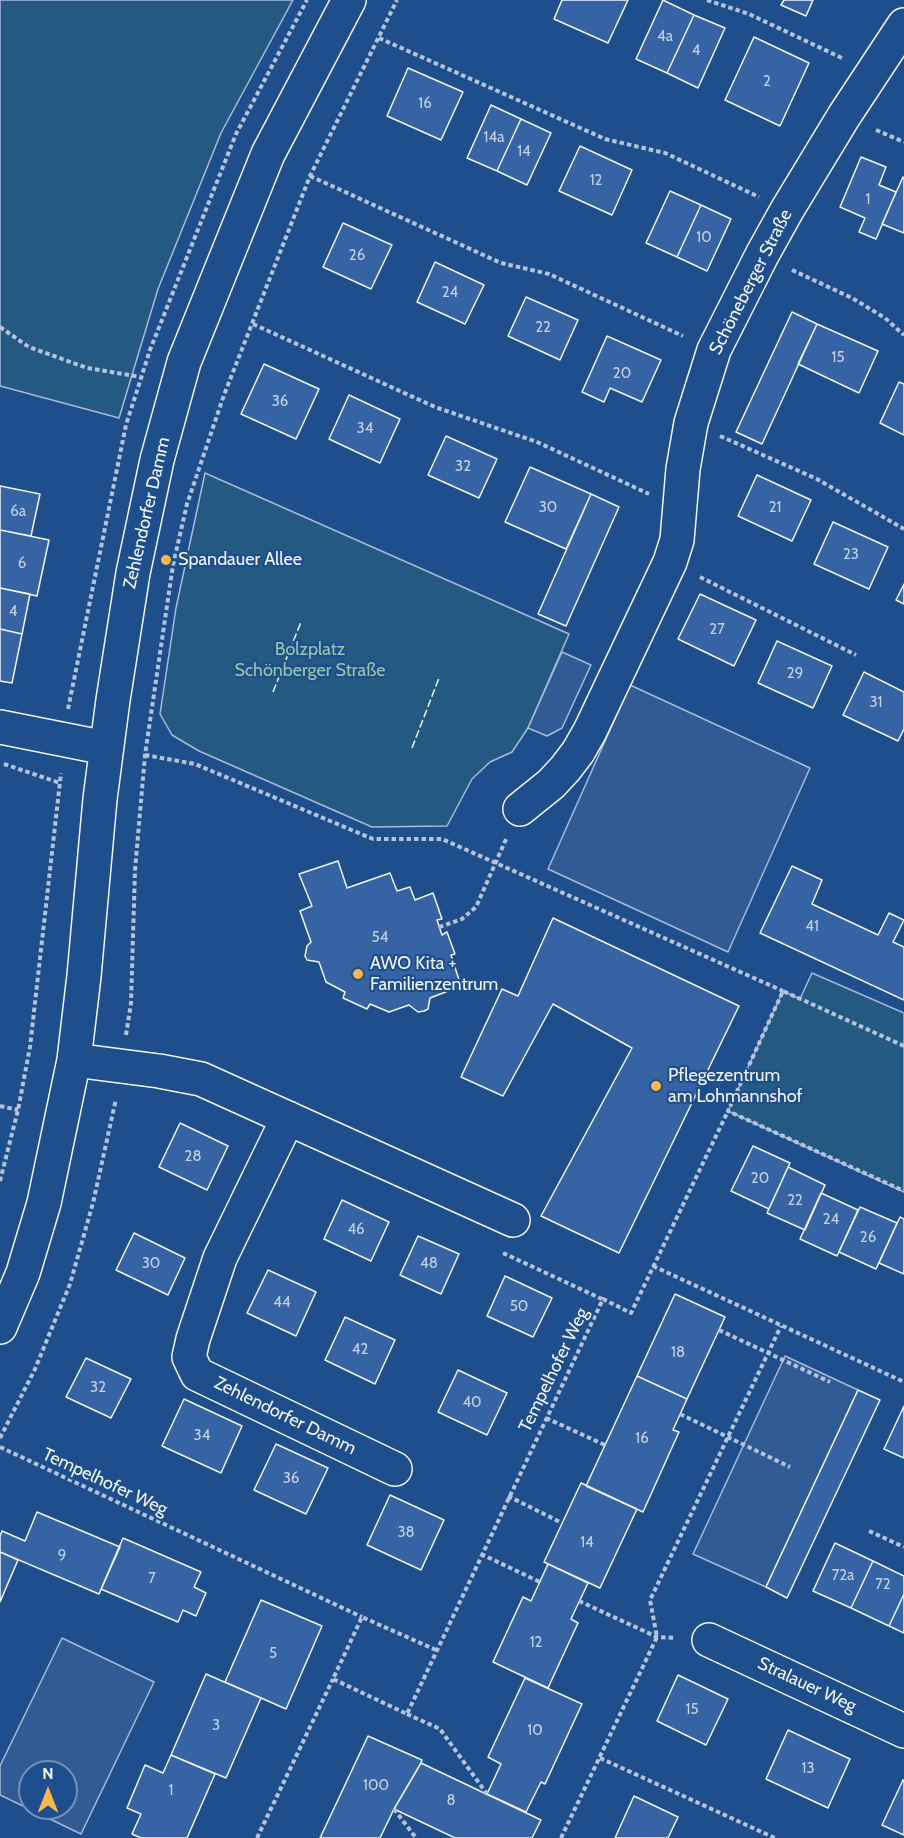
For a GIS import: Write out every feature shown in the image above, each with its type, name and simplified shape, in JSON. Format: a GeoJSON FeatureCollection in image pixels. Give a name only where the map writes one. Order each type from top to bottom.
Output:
{"type":"FeatureCollection","features":[{"type":"Feature","properties":{"kind":"street","name":"Zehlendorfer Damm"},"geometry":{"type":"LineString","coordinates":[[0,1327],[23,1274],[44,1203],[74,1060],[106,748],[133,573],[158,460],[184,362],[268,154],[349,0]]}},
{"type":"Feature","properties":{"kind":"street","name":"Schöneberger Straße"},"geometry":{"type":"LineString","coordinates":[[520,809],[551,784],[578,752],[670,562],[677,540],[683,469],[691,423],[714,350],[787,210],[904,25]]}},
{"type":"Feature","properties":{"kind":"street"},"geometry":{"type":"LineString","coordinates":[[0,727],[106,748]]}},
{"type":"Feature","properties":{"kind":"street"},"geometry":{"type":"LineString","coordinates":[[74,1060],[201,1079],[513,1220]]}},
{"type":"Feature","properties":{"kind":"street","name":"Zehlendorfer Damm"},"geometry":{"type":"LineString","coordinates":[[288,1118],[220,1258],[189,1357],[197,1374],[395,1469]]}},
{"type":"Feature","properties":{"kind":"street","name":"Stralauer Weg"},"geometry":{"type":"LineString","coordinates":[[709,1640],[904,1731]]}},
{"type":"Feature","properties":{"kind":"path"},"geometry":{"type":"LineString","coordinates":[[398,0],[310,176],[224,395],[187,504],[169,587],[145,755],[195,764],[374,839],[442,839],[904,1046]]}},
{"type":"Feature","properties":{"kind":"path"},"geometry":{"type":"LineString","coordinates":[[707,0],[748,14],[873,73]]}},
{"type":"Feature","properties":{"kind":"path"},"geometry":{"type":"LineString","coordinates":[[378,38],[605,139],[665,153],[787,210]]}},
{"type":"Feature","properties":{"kind":"path"},"geometry":{"type":"LineString","coordinates":[[310,176],[501,263],[549,274],[714,350]]}},
{"type":"Feature","properties":{"kind":"path"},"geometry":{"type":"LineString","coordinates":[[762,255],[852,298],[885,318],[904,335]]}},
{"type":"Feature","properties":{"kind":"path"},"geometry":{"type":"LineString","coordinates":[[253,324],[435,407],[537,442],[680,508]]}},
{"type":"Feature","properties":{"kind":"path"},"geometry":{"type":"LineString","coordinates":[[0,327],[29,347],[87,368],[141,377]]}},
{"type":"Feature","properties":{"kind":"path"},"geometry":{"type":"LineString","coordinates":[[691,423],[817,479],[904,529]]}},
{"type":"Feature","properties":{"kind":"path"},"geometry":{"type":"LineString","coordinates":[[670,562],[856,655]]}},
{"type":"Feature","properties":{"kind":"path"},"geometry":{"type":"LineString","coordinates":[[0,763],[60,783],[30,1047],[18,1110],[0,1181]]}},
{"type":"Feature","properties":{"kind":"path"},"geometry":{"type":"LineString","coordinates":[[439,927],[462,919],[477,907],[520,809]]}},
{"type":"Feature","properties":{"kind":"path","name":"Tempelhofer Weg"},"geometry":{"type":"LineString","coordinates":[[407,1714],[603,1299],[631,1313],[783,991]]}},
{"type":"Feature","properties":{"kind":"path"},"geometry":{"type":"LineString","coordinates":[[0,1107],[18,1110]]}},
{"type":"Feature","properties":{"kind":"path"},"geometry":{"type":"LineString","coordinates":[[728,1111],[904,1191]]}},
{"type":"Feature","properties":{"kind":"path"},"geometry":{"type":"LineString","coordinates":[[653,1266],[904,1382]]}},
{"type":"Feature","properties":{"kind":"path"},"geometry":{"type":"LineString","coordinates":[[561,1838],[657,1637],[650,1600],[781,1326]]}},
{"type":"Feature","properties":{"kind":"path"},"geometry":{"type":"LineString","coordinates":[[719,1330],[830,1382]]}},
{"type":"Feature","properties":{"kind":"path"},"geometry":{"type":"LineString","coordinates":[[680,1414],[790,1467]]}},
{"type":"Feature","properties":{"kind":"path"},"geometry":{"type":"LineString","coordinates":[[546,1418],[605,1445]]}},
{"type":"Feature","properties":{"kind":"path","name":"Tempelhofer Weg"},"geometry":{"type":"LineString","coordinates":[[0,1447],[436,1650]]}},
{"type":"Feature","properties":{"kind":"path"},"geometry":{"type":"LineString","coordinates":[[508,1496],[562,1523]]}},
{"type":"Feature","properties":{"kind":"path"},"geometry":{"type":"LineString","coordinates":[[869,1531],[904,1547]]}},
{"type":"Feature","properties":{"kind":"path"},"geometry":{"type":"LineString","coordinates":[[481,1554],[540,1582]]}},
{"type":"Feature","properties":{"kind":"path"},"geometry":{"type":"LineString","coordinates":[[579,1601],[657,1637],[709,1640]]}},
{"type":"Feature","properties":{"kind":"path"},"geometry":{"type":"LineString","coordinates":[[257,1838],[362,1617]]}},
{"type":"Feature","properties":{"kind":"path"},"geometry":{"type":"LineString","coordinates":[[333,1679],[440,1729],[487,1794]]}},
{"type":"Feature","properties":{"kind":"path"},"geometry":{"type":"LineString","coordinates":[[600,1758],[775,1838]]}},
{"type":"Feature","properties":{"kind":"path"},"geometry":{"type":"LineString","coordinates":[[394,1809],[416,1838]]}},
{"type":"Feature","properties":{"kind":"green space"},"geometry":{"type":"Polygon","coordinates":[[[0,0],[293,0],[221,133],[158,289],[119,418],[0,386],[0,0]]]}},
{"type":"Feature","properties":{"kind":"green space","name":"Bolzplatz Schönberger Straße"},"geometry":{"type":"Polygon","coordinates":[[[205,473],[569,634],[528,728],[512,752],[490,762],[472,779],[447,826],[372,827],[199,751],[172,735],[160,714],[176,608],[205,473]]]}},
{"type":"Feature","properties":{"kind":"green space"},"geometry":{"type":"Polygon","coordinates":[[[812,973],[904,1013],[904,1192],[728,1111],[783,991],[800,999],[812,973]]]}},
{"type":"Feature","properties":{"kind":"shaded area"},"geometry":{"type":"Polygon","coordinates":[[[562,652],[591,665],[562,728],[547,736],[528,728],[562,652]]]}},
{"type":"Feature","properties":{"kind":"shaded area"},"geometry":{"type":"Polygon","coordinates":[[[630,685],[810,768],[728,952],[548,869],[630,685]]]}},
{"type":"Feature","properties":{"kind":"shaded area"},"geometry":{"type":"Polygon","coordinates":[[[785,1356],[858,1390],[766,1587],[693,1554],[785,1356]]]}},
{"type":"Feature","properties":{"kind":"shaded area"},"geometry":{"type":"Polygon","coordinates":[[[62,1638],[154,1682],[81,1834],[52,1820],[78,1820],[78,1760],[18,1760],[18,1804],[0,1795],[0,1766],[62,1638]]]}},
{"type":"Feature","properties":{"kind":"building"},"geometry":{"type":"Polygon","coordinates":[[[562,0],[628,0],[608,43],[554,19],[562,0]]]}},
{"type":"Feature","properties":{"kind":"building"},"geometry":{"type":"Polygon","coordinates":[[[663,0],[694,15],[667,73],[636,59],[663,0]]]}},
{"type":"Feature","properties":{"kind":"building"},"geometry":{"type":"Polygon","coordinates":[[[784,0],[813,0],[806,16],[781,5],[784,0]]]}},
{"type":"Feature","properties":{"kind":"building"},"geometry":{"type":"Polygon","coordinates":[[[694,15],[725,28],[698,88],[667,73],[694,15]]]}},
{"type":"Feature","properties":{"kind":"building"},"geometry":{"type":"Polygon","coordinates":[[[754,37],[809,63],[780,126],[725,100],[754,37]]]}},
{"type":"Feature","properties":{"kind":"building"},"geometry":{"type":"Polygon","coordinates":[[[408,68],[463,92],[441,140],[387,116],[408,68]]]}},
{"type":"Feature","properties":{"kind":"building"},"geometry":{"type":"Polygon","coordinates":[[[491,105],[521,119],[497,171],[467,158],[491,105]]]}},
{"type":"Feature","properties":{"kind":"building"},"geometry":{"type":"Polygon","coordinates":[[[521,119],[551,133],[527,185],[497,171],[521,119]]]}},
{"type":"Feature","properties":{"kind":"building"},"geometry":{"type":"Polygon","coordinates":[[[580,146],[632,170],[612,215],[559,191],[580,146]]]}},
{"type":"Feature","properties":{"kind":"building"},"geometry":{"type":"Polygon","coordinates":[[[861,157],[886,167],[879,185],[896,192],[876,239],[859,232],[865,218],[840,207],[861,157]]]}},
{"type":"Feature","properties":{"kind":"building"},"geometry":{"type":"Polygon","coordinates":[[[904,178],[904,233],[882,224],[904,178]]]}},
{"type":"Feature","properties":{"kind":"building"},"geometry":{"type":"Polygon","coordinates":[[[670,191],[701,205],[677,257],[646,243],[670,191]]]}},
{"type":"Feature","properties":{"kind":"building"},"geometry":{"type":"Polygon","coordinates":[[[701,205],[731,219],[707,271],[677,257],[701,205]]]}},
{"type":"Feature","properties":{"kind":"building"},"geometry":{"type":"Polygon","coordinates":[[[343,223],[392,245],[371,289],[323,267],[343,223]]]}},
{"type":"Feature","properties":{"kind":"building"},"geometry":{"type":"Polygon","coordinates":[[[435,262],[484,285],[465,324],[417,302],[435,262]]]}},
{"type":"Feature","properties":{"kind":"building"},"geometry":{"type":"Polygon","coordinates":[[[526,297],[578,320],[560,360],[508,336],[526,297]]]}},
{"type":"Feature","properties":{"kind":"building"},"geometry":{"type":"Polygon","coordinates":[[[792,312],[817,324],[762,444],[736,432],[792,312]]]}},
{"type":"Feature","properties":{"kind":"building"},"geometry":{"type":"Polygon","coordinates":[[[817,324],[878,351],[859,393],[798,364],[817,324]]]}},
{"type":"Feature","properties":{"kind":"building"},"geometry":{"type":"Polygon","coordinates":[[[607,336],[661,360],[642,402],[610,388],[604,402],[582,392],[607,336]]]}},
{"type":"Feature","properties":{"kind":"building"},"geometry":{"type":"Polygon","coordinates":[[[264,364],[319,389],[296,439],[241,414],[264,364]]]}},
{"type":"Feature","properties":{"kind":"building"},"geometry":{"type":"Polygon","coordinates":[[[899,382],[904,384],[904,435],[880,423],[899,382]]]}},
{"type":"Feature","properties":{"kind":"building"},"geometry":{"type":"Polygon","coordinates":[[[349,395],[400,419],[380,463],[329,439],[349,395]]]}},
{"type":"Feature","properties":{"kind":"building"},"geometry":{"type":"Polygon","coordinates":[[[446,436],[497,459],[479,498],[428,475],[446,436]]]}},
{"type":"Feature","properties":{"kind":"building"},"geometry":{"type":"Polygon","coordinates":[[[530,467],[591,494],[566,549],[505,522],[530,467]]]}},
{"type":"Feature","properties":{"kind":"building"},"geometry":{"type":"Polygon","coordinates":[[[757,475],[811,500],[792,541],[738,516],[757,475]]]}},
{"type":"Feature","properties":{"kind":"building"},"geometry":{"type":"Polygon","coordinates":[[[0,486],[40,494],[31,536],[0,530],[0,486]]]}},
{"type":"Feature","properties":{"kind":"building"},"geometry":{"type":"Polygon","coordinates":[[[591,494],[619,507],[566,626],[538,614],[591,494]]]}},
{"type":"Feature","properties":{"kind":"building"},"geometry":{"type":"Polygon","coordinates":[[[833,522],[888,547],[869,589],[814,564],[833,522]]]}},
{"type":"Feature","properties":{"kind":"building"},"geometry":{"type":"Polygon","coordinates":[[[0,530],[49,540],[37,596],[0,588],[0,530]]]}},
{"type":"Feature","properties":{"kind":"building"},"geometry":{"type":"Polygon","coordinates":[[[904,584],[904,604],[896,600],[904,584]]]}},
{"type":"Feature","properties":{"kind":"building"},"geometry":{"type":"Polygon","coordinates":[[[0,588],[30,594],[22,634],[0,629],[0,588]]]}},
{"type":"Feature","properties":{"kind":"building"},"geometry":{"type":"Polygon","coordinates":[[[700,594],[756,620],[734,666],[678,639],[700,594]]]}},
{"type":"Feature","properties":{"kind":"building"},"geometry":{"type":"Polygon","coordinates":[[[0,629],[22,634],[12,683],[0,681],[0,629]]]}},
{"type":"Feature","properties":{"kind":"building"},"geometry":{"type":"Polygon","coordinates":[[[777,641],[832,666],[813,708],[758,683],[777,641]]]}},
{"type":"Feature","properties":{"kind":"building"},"geometry":{"type":"Polygon","coordinates":[[[864,672],[904,692],[904,729],[898,741],[843,715],[864,672]]]}},
{"type":"Feature","properties":{"kind":"building"},"geometry":{"type":"Polygon","coordinates":[[[338,861],[347,888],[390,873],[397,891],[410,887],[415,900],[433,893],[442,919],[437,920],[442,935],[447,932],[455,954],[451,955],[461,986],[430,998],[428,1009],[424,1011],[418,1012],[409,1005],[389,1012],[370,1004],[367,1009],[343,998],[345,992],[326,982],[319,962],[307,960],[305,956],[307,946],[311,942],[300,911],[312,906],[299,874],[338,861]]]}},
{"type":"Feature","properties":{"kind":"building"},"geometry":{"type":"Polygon","coordinates":[[[792,866],[822,880],[812,904],[878,935],[889,913],[904,920],[893,942],[904,947],[904,1000],[760,933],[792,866]]]}},
{"type":"Feature","properties":{"kind":"building","name":"Pflegezentrum am Lohmannshof"},"geometry":{"type":"Polygon","coordinates":[[[553,918],[739,1006],[619,1253],[541,1216],[632,1048],[553,1004],[503,1096],[461,1077],[502,989],[518,996],[553,918]]]}},
{"type":"Feature","properties":{"kind":"building"},"geometry":{"type":"Polygon","coordinates":[[[180,1123],[228,1146],[207,1190],[159,1167],[180,1123]]]}},
{"type":"Feature","properties":{"kind":"building"},"geometry":{"type":"Polygon","coordinates":[[[753,1146],[790,1163],[769,1209],[731,1191],[753,1146]]]}},
{"type":"Feature","properties":{"kind":"building"},"geometry":{"type":"Polygon","coordinates":[[[788,1167],[825,1185],[805,1230],[767,1213],[788,1167]]]}},
{"type":"Feature","properties":{"kind":"building"},"geometry":{"type":"Polygon","coordinates":[[[821,1193],[858,1210],[837,1256],[800,1239],[821,1193]]]}},
{"type":"Feature","properties":{"kind":"building"},"geometry":{"type":"Polygon","coordinates":[[[342,1200],[389,1222],[371,1261],[324,1239],[342,1200]]]}},
{"type":"Feature","properties":{"kind":"building"},"geometry":{"type":"Polygon","coordinates":[[[860,1207],[897,1223],[876,1269],[839,1252],[860,1207]]]}},
{"type":"Feature","properties":{"kind":"building"},"geometry":{"type":"Polygon","coordinates":[[[900,1217],[904,1219],[904,1274],[879,1263],[900,1217]]]}},
{"type":"Feature","properties":{"kind":"building"},"geometry":{"type":"Polygon","coordinates":[[[134,1233],[185,1258],[168,1295],[116,1270],[134,1233]]]}},
{"type":"Feature","properties":{"kind":"building"},"geometry":{"type":"Polygon","coordinates":[[[418,1236],[459,1254],[441,1294],[400,1275],[418,1236]]]}},
{"type":"Feature","properties":{"kind":"building"},"geometry":{"type":"Polygon","coordinates":[[[268,1270],[316,1292],[296,1336],[247,1313],[268,1270]]]}},
{"type":"Feature","properties":{"kind":"building"},"geometry":{"type":"Polygon","coordinates":[[[505,1276],[552,1298],[533,1337],[487,1316],[505,1276]]]}},
{"type":"Feature","properties":{"kind":"building"},"geometry":{"type":"Polygon","coordinates":[[[675,1294],[725,1317],[687,1399],[637,1376],[675,1294]]]}},
{"type":"Feature","properties":{"kind":"building"},"geometry":{"type":"Polygon","coordinates":[[[345,1317],[395,1340],[375,1384],[325,1360],[345,1317]]]}},
{"type":"Feature","properties":{"kind":"building"},"geometry":{"type":"Polygon","coordinates":[[[86,1358],[131,1379],[111,1418],[66,1397],[86,1358]]]}},
{"type":"Feature","properties":{"kind":"building"},"geometry":{"type":"Polygon","coordinates":[[[458,1370],[507,1393],[487,1435],[438,1412],[458,1370]]]}},
{"type":"Feature","properties":{"kind":"building"},"geometry":{"type":"Polygon","coordinates":[[[637,1376],[687,1399],[673,1430],[679,1432],[643,1512],[586,1486],[637,1376]]]}},
{"type":"Feature","properties":{"kind":"building"},"geometry":{"type":"Polygon","coordinates":[[[858,1390],[880,1400],[787,1598],[766,1587],[858,1390]]]}},
{"type":"Feature","properties":{"kind":"building"},"geometry":{"type":"Polygon","coordinates":[[[184,1399],[242,1426],[221,1473],[162,1446],[184,1399]]]}},
{"type":"Feature","properties":{"kind":"building"},"geometry":{"type":"Polygon","coordinates":[[[904,1406],[904,1458],[884,1449],[904,1406]]]}},
{"type":"Feature","properties":{"kind":"building"},"geometry":{"type":"Polygon","coordinates":[[[276,1444],[328,1468],[306,1514],[254,1490],[276,1444]]]}},
{"type":"Feature","properties":{"kind":"building"},"geometry":{"type":"Polygon","coordinates":[[[581,1483],[637,1509],[600,1588],[544,1562],[581,1483]]]}},
{"type":"Feature","properties":{"kind":"building"},"geometry":{"type":"Polygon","coordinates":[[[390,1495],[444,1520],[421,1570],[367,1545],[390,1495]]]}},
{"type":"Feature","properties":{"kind":"building"},"geometry":{"type":"Polygon","coordinates":[[[37,1512],[120,1547],[99,1594],[0,1552],[2,1531],[25,1541],[37,1512]]]}},
{"type":"Feature","properties":{"kind":"building"},"geometry":{"type":"Polygon","coordinates":[[[123,1538],[201,1572],[194,1587],[206,1593],[196,1616],[183,1610],[178,1622],[101,1589],[123,1538]]]}},
{"type":"Feature","properties":{"kind":"building"},"geometry":{"type":"Polygon","coordinates":[[[835,1543],[873,1561],[851,1608],[813,1591],[835,1543]]]}},
{"type":"Feature","properties":{"kind":"building"},"geometry":{"type":"Polygon","coordinates":[[[0,1552],[18,1560],[0,1602],[0,1552]]]}},
{"type":"Feature","properties":{"kind":"building"},"geometry":{"type":"Polygon","coordinates":[[[873,1561],[904,1576],[904,1594],[889,1626],[851,1608],[873,1561]]]}},
{"type":"Feature","properties":{"kind":"building"},"geometry":{"type":"Polygon","coordinates":[[[548,1564],[588,1583],[571,1619],[578,1623],[548,1688],[493,1662],[523,1597],[531,1601],[548,1564]]]}},
{"type":"Feature","properties":{"kind":"building"},"geometry":{"type":"Polygon","coordinates":[[[904,1594],[904,1633],[889,1626],[904,1594]]]}},
{"type":"Feature","properties":{"kind":"building"},"geometry":{"type":"Polygon","coordinates":[[[261,1600],[322,1626],[286,1709],[225,1682],[261,1600]]]}},
{"type":"Feature","properties":{"kind":"building"},"geometry":{"type":"Polygon","coordinates":[[[206,1674],[261,1698],[226,1778],[171,1755],[206,1674]]]}},
{"type":"Feature","properties":{"kind":"building"},"geometry":{"type":"Polygon","coordinates":[[[678,1675],[728,1699],[706,1745],[657,1721],[678,1675]]]}},
{"type":"Feature","properties":{"kind":"building"},"geometry":{"type":"Polygon","coordinates":[[[525,1678],[582,1704],[545,1784],[541,1782],[526,1812],[487,1794],[501,1764],[488,1757],[525,1678]]]}},
{"type":"Feature","properties":{"kind":"building"},"geometry":{"type":"Polygon","coordinates":[[[788,1730],[850,1759],[828,1808],[766,1779],[788,1730]]]}},
{"type":"Feature","properties":{"kind":"building"},"geometry":{"type":"Polygon","coordinates":[[[368,1736],[422,1760],[421,1763],[380,1838],[320,1838],[368,1736]]]}},
{"type":"Feature","properties":{"kind":"building"},"geometry":{"type":"Polygon","coordinates":[[[171,1755],[215,1774],[187,1838],[141,1838],[132,1834],[141,1814],[127,1808],[145,1765],[163,1773],[171,1755]]]}},
{"type":"Feature","properties":{"kind":"building"},"geometry":{"type":"Polygon","coordinates":[[[421,1763],[541,1820],[532,1838],[455,1838],[394,1809],[421,1763]]]}},
{"type":"Feature","properties":{"kind":"building"},"geometry":{"type":"Polygon","coordinates":[[[904,1780],[904,1835],[882,1825],[904,1780]]]}},
{"type":"Feature","properties":{"kind":"building"},"geometry":{"type":"Polygon","coordinates":[[[634,1796],[678,1817],[668,1838],[615,1838],[634,1796]]]}},
{"type":"Feature","properties":{"kind":"fence"},"geometry":{"type":"LineString","coordinates":[[273,692],[301,622]]}},
{"type":"Feature","properties":{"kind":"fence"},"geometry":{"type":"LineString","coordinates":[[412,748],[439,678]]}},
{"type":"Feature","properties":{"kind":"place","name":"Spandauer Allee"},"geometry":{"type":"Point","coordinates":[166,560]}},
{"type":"Feature","properties":{"kind":"place","name":"AWO Kita + Familienzentrum"},"geometry":{"type":"Point","coordinates":[358,974]}},
{"type":"Feature","properties":{"kind":"place","name":"Pflegezentrum am Lohmannshof"},"geometry":{"type":"Point","coordinates":[656,1086]}}]}
